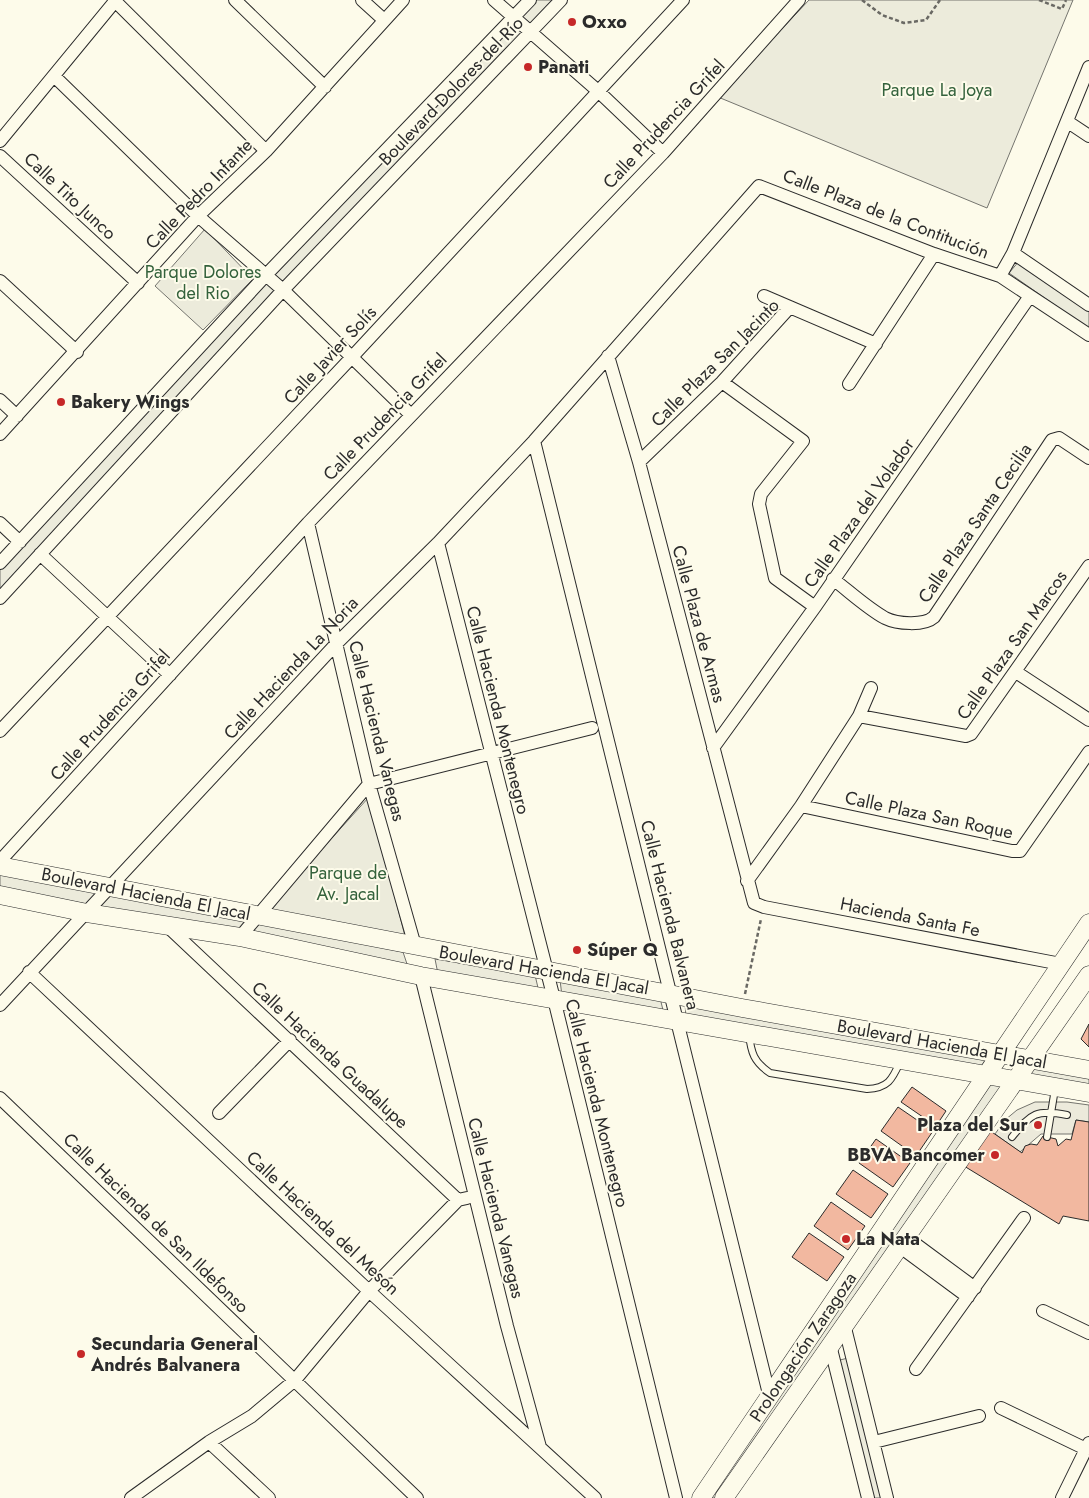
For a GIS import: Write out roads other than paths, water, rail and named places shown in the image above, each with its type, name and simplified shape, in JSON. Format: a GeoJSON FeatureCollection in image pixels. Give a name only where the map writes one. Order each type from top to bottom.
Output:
{"type":"FeatureCollection","features":[{"type":"Feature","properties":{"kind":"main road","name":"Boulevard Hacienda El Jacal"},"geometry":{"type":"LineString","coordinates":[[0,866],[112,886],[415,946],[672,993],[742,1008],[1089,1070]]}},
{"type":"Feature","properties":{"kind":"main road","name":"Boulevard Hacienda El Jacal"},"geometry":{"type":"LineString","coordinates":[[0,896],[240,937],[421,976],[679,1020],[1089,1094]]}},
{"type":"Feature","properties":{"kind":"main road","name":"Prolongación Zaragoza"},"geometry":{"type":"LineString","coordinates":[[701,1498],[1089,922]]}},
{"type":"Feature","properties":{"kind":"main road","name":"Prolongación Zaragoza"},"geometry":{"type":"LineString","coordinates":[[731,1494],[844,1324],[1089,975]]}},
{"type":"Feature","properties":{"kind":"street"},"geometry":{"type":"LineString","coordinates":[[235,0],[325,87]]}},
{"type":"Feature","properties":{"kind":"street"},"geometry":{"type":"LineString","coordinates":[[362,0],[384,20]]}},
{"type":"Feature","properties":{"kind":"street","name":"Calle Pedro Infante"},"geometry":{"type":"LineString","coordinates":[[0,434],[77,352],[198,216],[266,151],[403,0]]}},
{"type":"Feature","properties":{"kind":"street"},"geometry":{"type":"LineString","coordinates":[[494,0],[598,92],[663,153]]}},
{"type":"Feature","properties":{"kind":"street","name":"Boulevard Dolores del Río"},"geometry":{"type":"LineString","coordinates":[[0,563],[266,275],[530,0]]}},
{"type":"Feature","properties":{"kind":"street","name":"Boulevard Dolores del Río"},"geometry":{"type":"LineString","coordinates":[[0,598],[283,290],[561,0]]}},
{"type":"Feature","properties":{"kind":"street","name":"Calle Javier Solís"},"geometry":{"type":"LineString","coordinates":[[0,731],[352,357],[683,0]]}},
{"type":"Feature","properties":{"kind":"street","name":"Calle Prudencia Grifel"},"geometry":{"type":"LineString","coordinates":[[0,861],[308,523],[663,153],[799,0]]}},
{"type":"Feature","properties":{"kind":"street"},"geometry":{"type":"LineString","coordinates":[[0,141],[116,1],[266,151]]}},
{"type":"Feature","properties":{"kind":"street","name":"Calle Plaza de la Contitución"},"geometry":{"type":"LineString","coordinates":[[608,356],[759,186],[934,254],[1000,276],[1013,253],[1089,67]]}},
{"type":"Feature","properties":{"kind":"street"},"geometry":{"type":"LineString","coordinates":[[54,76],[198,216],[283,290],[411,415]]}},
{"type":"Feature","properties":{"kind":"street"},"geometry":{"type":"LineString","coordinates":[[1068,122],[1089,136]]}},
{"type":"Feature","properties":{"kind":"street","name":"Calle Tito Junco"},"geometry":{"type":"LineString","coordinates":[[0,156],[138,283]]}},
{"type":"Feature","properties":{"kind":"street","name":"Boulevard Dolores del Río"},"geometry":{"type":"LineString","coordinates":[[371,167],[386,184]]}},
{"type":"Feature","properties":{"kind":"street"},"geometry":{"type":"LineString","coordinates":[[1013,253],[1089,305]]}},
{"type":"Feature","properties":{"kind":"street"},"geometry":{"type":"LineString","coordinates":[[850,384],[934,254]]}},
{"type":"Feature","properties":{"kind":"street"},"geometry":{"type":"LineString","coordinates":[[1000,276],[1089,334]]}},
{"type":"Feature","properties":{"kind":"street"},"geometry":{"type":"LineString","coordinates":[[0,281],[77,352]]}},
{"type":"Feature","properties":{"kind":"street"},"geometry":{"type":"LineString","coordinates":[[764,296],[790,307]]}},
{"type":"Feature","properties":{"kind":"street","name":"Calle Plaza del Volador"},"geometry":{"type":"LineString","coordinates":[[713,748],[815,607],[1030,296]]}},
{"type":"Feature","properties":{"kind":"street","name":"Calle Plaza San Jacinto"},"geometry":{"type":"LineString","coordinates":[[639,462],[722,382],[790,307],[876,344]]}},
{"type":"Feature","properties":{"kind":"street"},"geometry":{"type":"LineString","coordinates":[[205,342],[221,358]]}},
{"type":"Feature","properties":{"kind":"street","name":"Calle Hacienda La Noria"},"geometry":{"type":"LineString","coordinates":[[0,1005],[338,643],[438,543],[534,441],[608,356]]}},
{"type":"Feature","properties":{"kind":"street","name":"Calle Plaza de Armas"},"geometry":{"type":"LineString","coordinates":[[608,356],[639,462],[748,881],[759,905]]}},
{"type":"Feature","properties":{"kind":"street"},"geometry":{"type":"LineString","coordinates":[[722,382],[804,441],[761,494],[759,504],[775,578],[815,607]]}},
{"type":"Feature","properties":{"kind":"street"},"geometry":{"type":"LineString","coordinates":[[0,400],[17,416]]}},
{"type":"Feature","properties":{"kind":"street","name":"Calle Plaza Santa Cecilia"},"geometry":{"type":"LineString","coordinates":[[833,579],[886,618],[922,623],[929,621],[934,617],[1052,440],[1059,438],[1089,458]]}},
{"type":"Feature","properties":{"kind":"street","name":"Calle Hacienda Balvanera"},"geometry":{"type":"LineString","coordinates":[[534,441],[679,1020],[770,1398]]}},
{"type":"Feature","properties":{"kind":"street"},"geometry":{"type":"LineString","coordinates":[[72,486],[88,502]]}},
{"type":"Feature","properties":{"kind":"street"},"geometry":{"type":"LineString","coordinates":[[0,523],[20,542]]}},
{"type":"Feature","properties":{"kind":"street","name":"Calle Hacienda Vanegas"},"geometry":{"type":"LineString","coordinates":[[308,523],[338,643],[369,784],[415,946]]}},
{"type":"Feature","properties":{"kind":"street","name":"Calle Hacienda Montenegro"},"geometry":{"type":"LineString","coordinates":[[438,543],[554,1000],[676,1498]]}},
{"type":"Feature","properties":{"kind":"street"},"geometry":{"type":"LineString","coordinates":[[40,554],[170,675]]}},
{"type":"Feature","properties":{"kind":"street","name":"Calle Plaza San Marcos"},"geometry":{"type":"LineString","coordinates":[[859,716],[966,736],[976,728],[1089,566]]}},
{"type":"Feature","properties":{"kind":"street"},"geometry":{"type":"LineString","coordinates":[[1016,672],[1089,720]]}},
{"type":"Feature","properties":{"kind":"street"},"geometry":{"type":"LineString","coordinates":[[748,881],[802,806],[859,716],[871,688]]}},
{"type":"Feature","properties":{"kind":"street"},"geometry":{"type":"LineString","coordinates":[[240,937],[369,784],[490,752],[592,728]]}},
{"type":"Feature","properties":{"kind":"street","name":"Calle Plaza San Roque"},"geometry":{"type":"LineString","coordinates":[[802,806],[1012,851],[1020,851],[1089,752]]}},
{"type":"Feature","properties":{"kind":"street","name":"Hacienda Santa Fe"},"geometry":{"type":"LineString","coordinates":[[759,905],[1060,964]]}},
{"type":"Feature","properties":{"kind":"street","name":"Calle Hacienda Guadalupe"},"geometry":{"type":"LineString","coordinates":[[166,925],[458,1200]]}},
{"type":"Feature","properties":{"kind":"street","name":"Calle Hacienda del Mesón"},"geometry":{"type":"LineString","coordinates":[[30,972],[369,1291],[595,1498]]}},
{"type":"Feature","properties":{"kind":"street","name":"Calle Hacienda Vanegas"},"geometry":{"type":"LineString","coordinates":[[421,976],[474,1197],[540,1448]]}},
{"type":"Feature","properties":{"kind":"street"},"geometry":{"type":"LineString","coordinates":[[219,1113],[290,1040]]}},
{"type":"Feature","properties":{"kind":"street","name":"Calle Hacienda de San Ildefonso"},"geometry":{"type":"LineString","coordinates":[[0,1098],[417,1498]]}},
{"type":"Feature","properties":{"kind":"street"},"geometry":{"type":"LineString","coordinates":[[131,1498],[210,1442],[252,1416],[295,1380],[369,1291],[458,1200],[474,1197]]}},
{"type":"Feature","properties":{"kind":"street"},"geometry":{"type":"LineString","coordinates":[[916,1369],[1024,1218]]}},
{"type":"Feature","properties":{"kind":"street"},"geometry":{"type":"LineString","coordinates":[[902,1242],[971,1292]]}},
{"type":"Feature","properties":{"kind":"street"},"geometry":{"type":"LineString","coordinates":[[1043,1311],[1089,1333]]}},
{"type":"Feature","properties":{"kind":"street"},"geometry":{"type":"LineString","coordinates":[[844,1324],[887,1498]]}},
{"type":"Feature","properties":{"kind":"street"},"geometry":{"type":"LineString","coordinates":[[830,1345],[868,1498]]}},
{"type":"Feature","properties":{"kind":"street"},"geometry":{"type":"LineString","coordinates":[[836,1369],[854,1364]]}},
{"type":"Feature","properties":{"kind":"street"},"geometry":{"type":"LineString","coordinates":[[1001,1408],[1088,1446],[1062,1498]]}},
{"type":"Feature","properties":{"kind":"street"},"geometry":{"type":"LineString","coordinates":[[874,1442],[979,1416]]}},
{"type":"Feature","properties":{"kind":"street"},"geometry":{"type":"LineString","coordinates":[[210,1442],[269,1498]]}},
{"type":"Feature","properties":{"kind":"lane"},"geometry":{"type":"LineString","coordinates":[[748,1033],[752,1056],[759,1066],[770,1073],[867,1089],[880,1088],[894,1075],[901,1061]]}},
{"type":"Feature","properties":{"kind":"lane"},"geometry":{"type":"LineString","coordinates":[[1047,1137],[1055,1088]]}},
{"type":"Feature","properties":{"kind":"lane"},"geometry":{"type":"LineString","coordinates":[[1012,1137],[1025,1120],[1041,1111],[1067,1115]]}},
{"type":"Feature","properties":{"kind":"place","name":"Oxxo"},"geometry":{"type":"Point","coordinates":[572,22]}},
{"type":"Feature","properties":{"kind":"place","name":"Panati"},"geometry":{"type":"Point","coordinates":[528,67]}},
{"type":"Feature","properties":{"kind":"place","name":"Bakery Wings"},"geometry":{"type":"Point","coordinates":[61,402]}},
{"type":"Feature","properties":{"kind":"place","name":"Súper Q"},"geometry":{"type":"Point","coordinates":[577,950]}},
{"type":"Feature","properties":{"kind":"place","name":"Plaza del Sur"},"geometry":{"type":"Point","coordinates":[1038,1125]}},
{"type":"Feature","properties":{"kind":"place","name":"BBVA Bancomer"},"geometry":{"type":"Point","coordinates":[995,1155]}},
{"type":"Feature","properties":{"kind":"place","name":"La Nata"},"geometry":{"type":"Point","coordinates":[846,1239]}},
{"type":"Feature","properties":{"kind":"place","name":"Secundaria General Andrés Balvanera"},"geometry":{"type":"Point","coordinates":[81,1354]}},
{"type":"Feature","properties":{"kind":"park label","name":"Parque La Joya"},"geometry":{"type":"Point","coordinates":[937,90]}},
{"type":"Feature","properties":{"kind":"park label","name":"Parque Dolores del Rio"},"geometry":{"type":"Point","coordinates":[203,282]}},
{"type":"Feature","properties":{"kind":"park label","name":"Parque de Av. Jacal"},"geometry":{"type":"Point","coordinates":[348,883]}}]}
